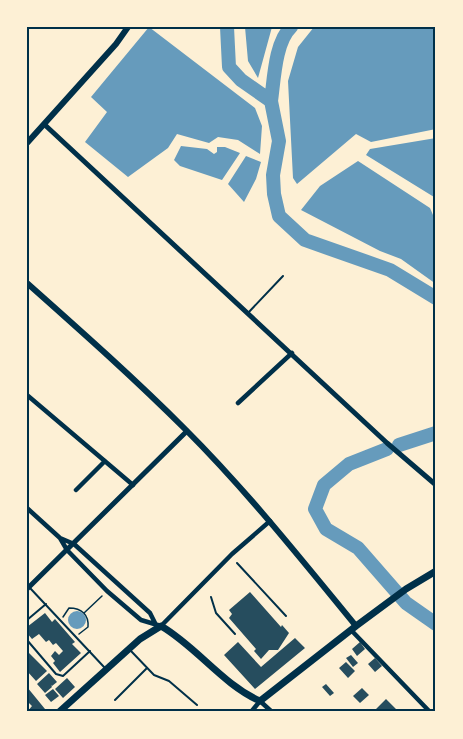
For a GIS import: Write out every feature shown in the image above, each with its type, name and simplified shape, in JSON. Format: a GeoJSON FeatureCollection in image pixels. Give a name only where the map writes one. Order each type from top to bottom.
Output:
{"type":"FeatureCollection","features":[{"type":"Feature","properties":{"kind":"main road"},"geometry":{"type":"LineString","coordinates":[[27,143],[116,44],[128,27]]}},
{"type":"Feature","properties":{"kind":"main road"},"geometry":{"type":"LineString","coordinates":[[27,283],[121,366],[187,430],[270,521],[354,628]]}},
{"type":"Feature","properties":{"kind":"main road"},"geometry":{"type":"LineString","coordinates":[[59,712],[158,624],[180,639],[244,694],[260,701],[406,589],[436,571]]}},
{"type":"Feature","properties":{"kind":"street"},"geometry":{"type":"LineString","coordinates":[[45,124],[387,443],[436,485]]}},
{"type":"Feature","properties":{"kind":"street"},"geometry":{"type":"LineString","coordinates":[[238,403],[292,353]]}},
{"type":"Feature","properties":{"kind":"street"},"geometry":{"type":"LineString","coordinates":[[27,395],[133,485]]}},
{"type":"Feature","properties":{"kind":"street"},"geometry":{"type":"LineString","coordinates":[[28,588],[187,430]]}},
{"type":"Feature","properties":{"kind":"street"},"geometry":{"type":"LineString","coordinates":[[76,490],[105,461]]}},
{"type":"Feature","properties":{"kind":"street"},"geometry":{"type":"LineString","coordinates":[[27,508],[60,538],[68,550],[107,591],[141,620],[158,624]]}},
{"type":"Feature","properties":{"kind":"street"},"geometry":{"type":"LineString","coordinates":[[158,624],[270,521]]}},
{"type":"Feature","properties":{"kind":"street"},"geometry":{"type":"LineString","coordinates":[[60,538],[74,544],[158,624]]}},
{"type":"Feature","properties":{"kind":"street"},"geometry":{"type":"LineString","coordinates":[[354,628],[430,712]]}},
{"type":"Feature","properties":{"kind":"street"},"geometry":{"type":"LineString","coordinates":[[251,712],[260,701],[272,712]]}},
{"type":"Feature","properties":{"kind":"lane"},"geometry":{"type":"LineString","coordinates":[[248,313],[283,276]]}},
{"type":"Feature","properties":{"kind":"lane"},"geometry":{"type":"LineString","coordinates":[[237,563],[286,616]]}},
{"type":"Feature","properties":{"kind":"lane"},"geometry":{"type":"LineString","coordinates":[[28,588],[46,604],[106,669]]}},
{"type":"Feature","properties":{"kind":"lane"},"geometry":{"type":"LineString","coordinates":[[211,597],[216,613],[235,634]]}},
{"type":"Feature","properties":{"kind":"lane"},"geometry":{"type":"LineString","coordinates":[[27,620],[46,604]]}},
{"type":"Feature","properties":{"kind":"lane"},"geometry":{"type":"LineString","coordinates":[[27,640],[59,676],[63,676],[90,651]]}},
{"type":"Feature","properties":{"kind":"lane"},"geometry":{"type":"LineString","coordinates":[[129,649],[154,675],[169,681],[198,705]]}},
{"type":"Feature","properties":{"kind":"lane"},"geometry":{"type":"LineString","coordinates":[[115,700],[147,667]]}},
{"type":"Feature","properties":{"kind":"path"},"geometry":{"type":"LineString","coordinates":[[84,613],[107,591]]}},
{"type":"Feature","properties":{"kind":"path"},"geometry":{"type":"LineString","coordinates":[[61,620],[69,608],[77,608],[84,613],[88,620],[88,627],[75,636]]}},
{"type":"Feature","properties":{"kind":"water"},"geometry":{"type":"Polygon","coordinates":[[[149,27],[255,108],[262,126],[260,154],[238,140],[218,137],[209,143],[177,134],[168,148],[128,177],[85,142],[107,112],[91,97],[149,27]]]}},
{"type":"Feature","properties":{"kind":"water"},"geometry":{"type":"Polygon","coordinates":[[[245,27],[272,27],[258,78],[248,61],[245,27]]]}},
{"type":"Feature","properties":{"kind":"water"},"geometry":{"type":"Polygon","coordinates":[[[314,27],[436,27],[436,129],[371,142],[356,134],[297,184],[293,178],[288,81],[298,47],[314,27]]]}},
{"type":"Feature","properties":{"kind":"water"},"geometry":{"type":"Polygon","coordinates":[[[436,138],[434,197],[366,155],[370,149],[436,138]]]}},
{"type":"Feature","properties":{"kind":"water"},"geometry":{"type":"Polygon","coordinates":[[[181,146],[207,149],[214,154],[217,152],[217,147],[225,147],[240,153],[222,180],[180,166],[174,160],[181,146]]]}},
{"type":"Feature","properties":{"kind":"water"},"geometry":{"type":"Polygon","coordinates":[[[246,156],[261,162],[256,179],[244,202],[228,184],[246,156]]]}},
{"type":"Feature","properties":{"kind":"water"},"geometry":{"type":"Polygon","coordinates":[[[358,161],[430,208],[436,222],[436,284],[401,259],[380,251],[301,210],[320,186],[358,161]]]}},
{"type":"Feature","properties":{"kind":"water"},"geometry":{"type":"Polygon","coordinates":[[[73,611],[81,611],[86,616],[84,627],[73,629],[68,624],[68,616],[73,611]]]}},
{"type":"Feature","properties":{"kind":"building"},"geometry":{"type":"Polygon","coordinates":[[[250,592],[289,633],[278,650],[269,650],[261,659],[254,651],[256,649],[229,618],[232,614],[229,610],[250,592]]]}},
{"type":"Feature","properties":{"kind":"building"},"geometry":{"type":"Polygon","coordinates":[[[45,613],[52,622],[55,619],[75,642],[72,644],[81,653],[60,672],[51,656],[55,651],[59,655],[63,651],[56,643],[53,645],[49,640],[46,642],[39,634],[32,639],[27,633],[27,627],[45,613]]]}},
{"type":"Feature","properties":{"kind":"building"},"geometry":{"type":"Polygon","coordinates":[[[295,638],[305,648],[255,689],[224,655],[238,642],[261,667],[295,638]]]}},
{"type":"Feature","properties":{"kind":"building"},"geometry":{"type":"Polygon","coordinates":[[[360,642],[365,649],[357,656],[352,649],[360,642]]]}},
{"type":"Feature","properties":{"kind":"building"},"geometry":{"type":"Polygon","coordinates":[[[27,651],[47,671],[36,681],[27,671],[27,651]]]}},
{"type":"Feature","properties":{"kind":"building"},"geometry":{"type":"Polygon","coordinates":[[[351,655],[358,663],[353,667],[346,658],[351,655]]]}},
{"type":"Feature","properties":{"kind":"building"},"geometry":{"type":"Polygon","coordinates":[[[375,658],[382,666],[375,672],[368,664],[375,658]]]}},
{"type":"Feature","properties":{"kind":"building"},"geometry":{"type":"Polygon","coordinates":[[[346,662],[355,671],[348,678],[339,668],[346,662]]]}},
{"type":"Feature","properties":{"kind":"building"},"geometry":{"type":"Polygon","coordinates":[[[49,673],[57,682],[51,685],[52,687],[45,693],[37,684],[49,673]]]}},
{"type":"Feature","properties":{"kind":"building"},"geometry":{"type":"Polygon","coordinates":[[[67,678],[75,687],[63,698],[55,689],[67,678]]]}},
{"type":"Feature","properties":{"kind":"building"},"geometry":{"type":"Polygon","coordinates":[[[326,684],[334,693],[330,696],[322,687],[326,684]]]}},
{"type":"Feature","properties":{"kind":"building"},"geometry":{"type":"Polygon","coordinates":[[[27,687],[45,709],[41,712],[27,712],[32,706],[27,701],[27,687]]]}},
{"type":"Feature","properties":{"kind":"building"},"geometry":{"type":"Polygon","coordinates":[[[362,688],[369,695],[360,703],[353,696],[362,688]]]}},
{"type":"Feature","properties":{"kind":"building"},"geometry":{"type":"Polygon","coordinates":[[[53,689],[59,696],[51,702],[45,695],[53,689]]]}},
{"type":"Feature","properties":{"kind":"building"},"geometry":{"type":"Polygon","coordinates":[[[386,699],[399,712],[373,712],[386,699]]]}},
{"type":"Feature","properties":{"kind":"waterway"},"geometry":{"type":"LineString","coordinates":[[227,27],[229,67],[241,80],[271,101],[279,141],[273,175],[279,216],[305,240],[390,270],[436,298]]}},
{"type":"Feature","properties":{"kind":"waterway"},"geometry":{"type":"LineString","coordinates":[[271,101],[278,51],[291,27]]}},
{"type":"Feature","properties":{"kind":"waterway"},"geometry":{"type":"LineString","coordinates":[[399,445],[436,433]]}},
{"type":"Feature","properties":{"kind":"waterway"},"geometry":{"type":"LineString","coordinates":[[387,449],[349,464],[324,485],[315,509],[326,529],[358,548],[406,603],[436,624]]}}]}
